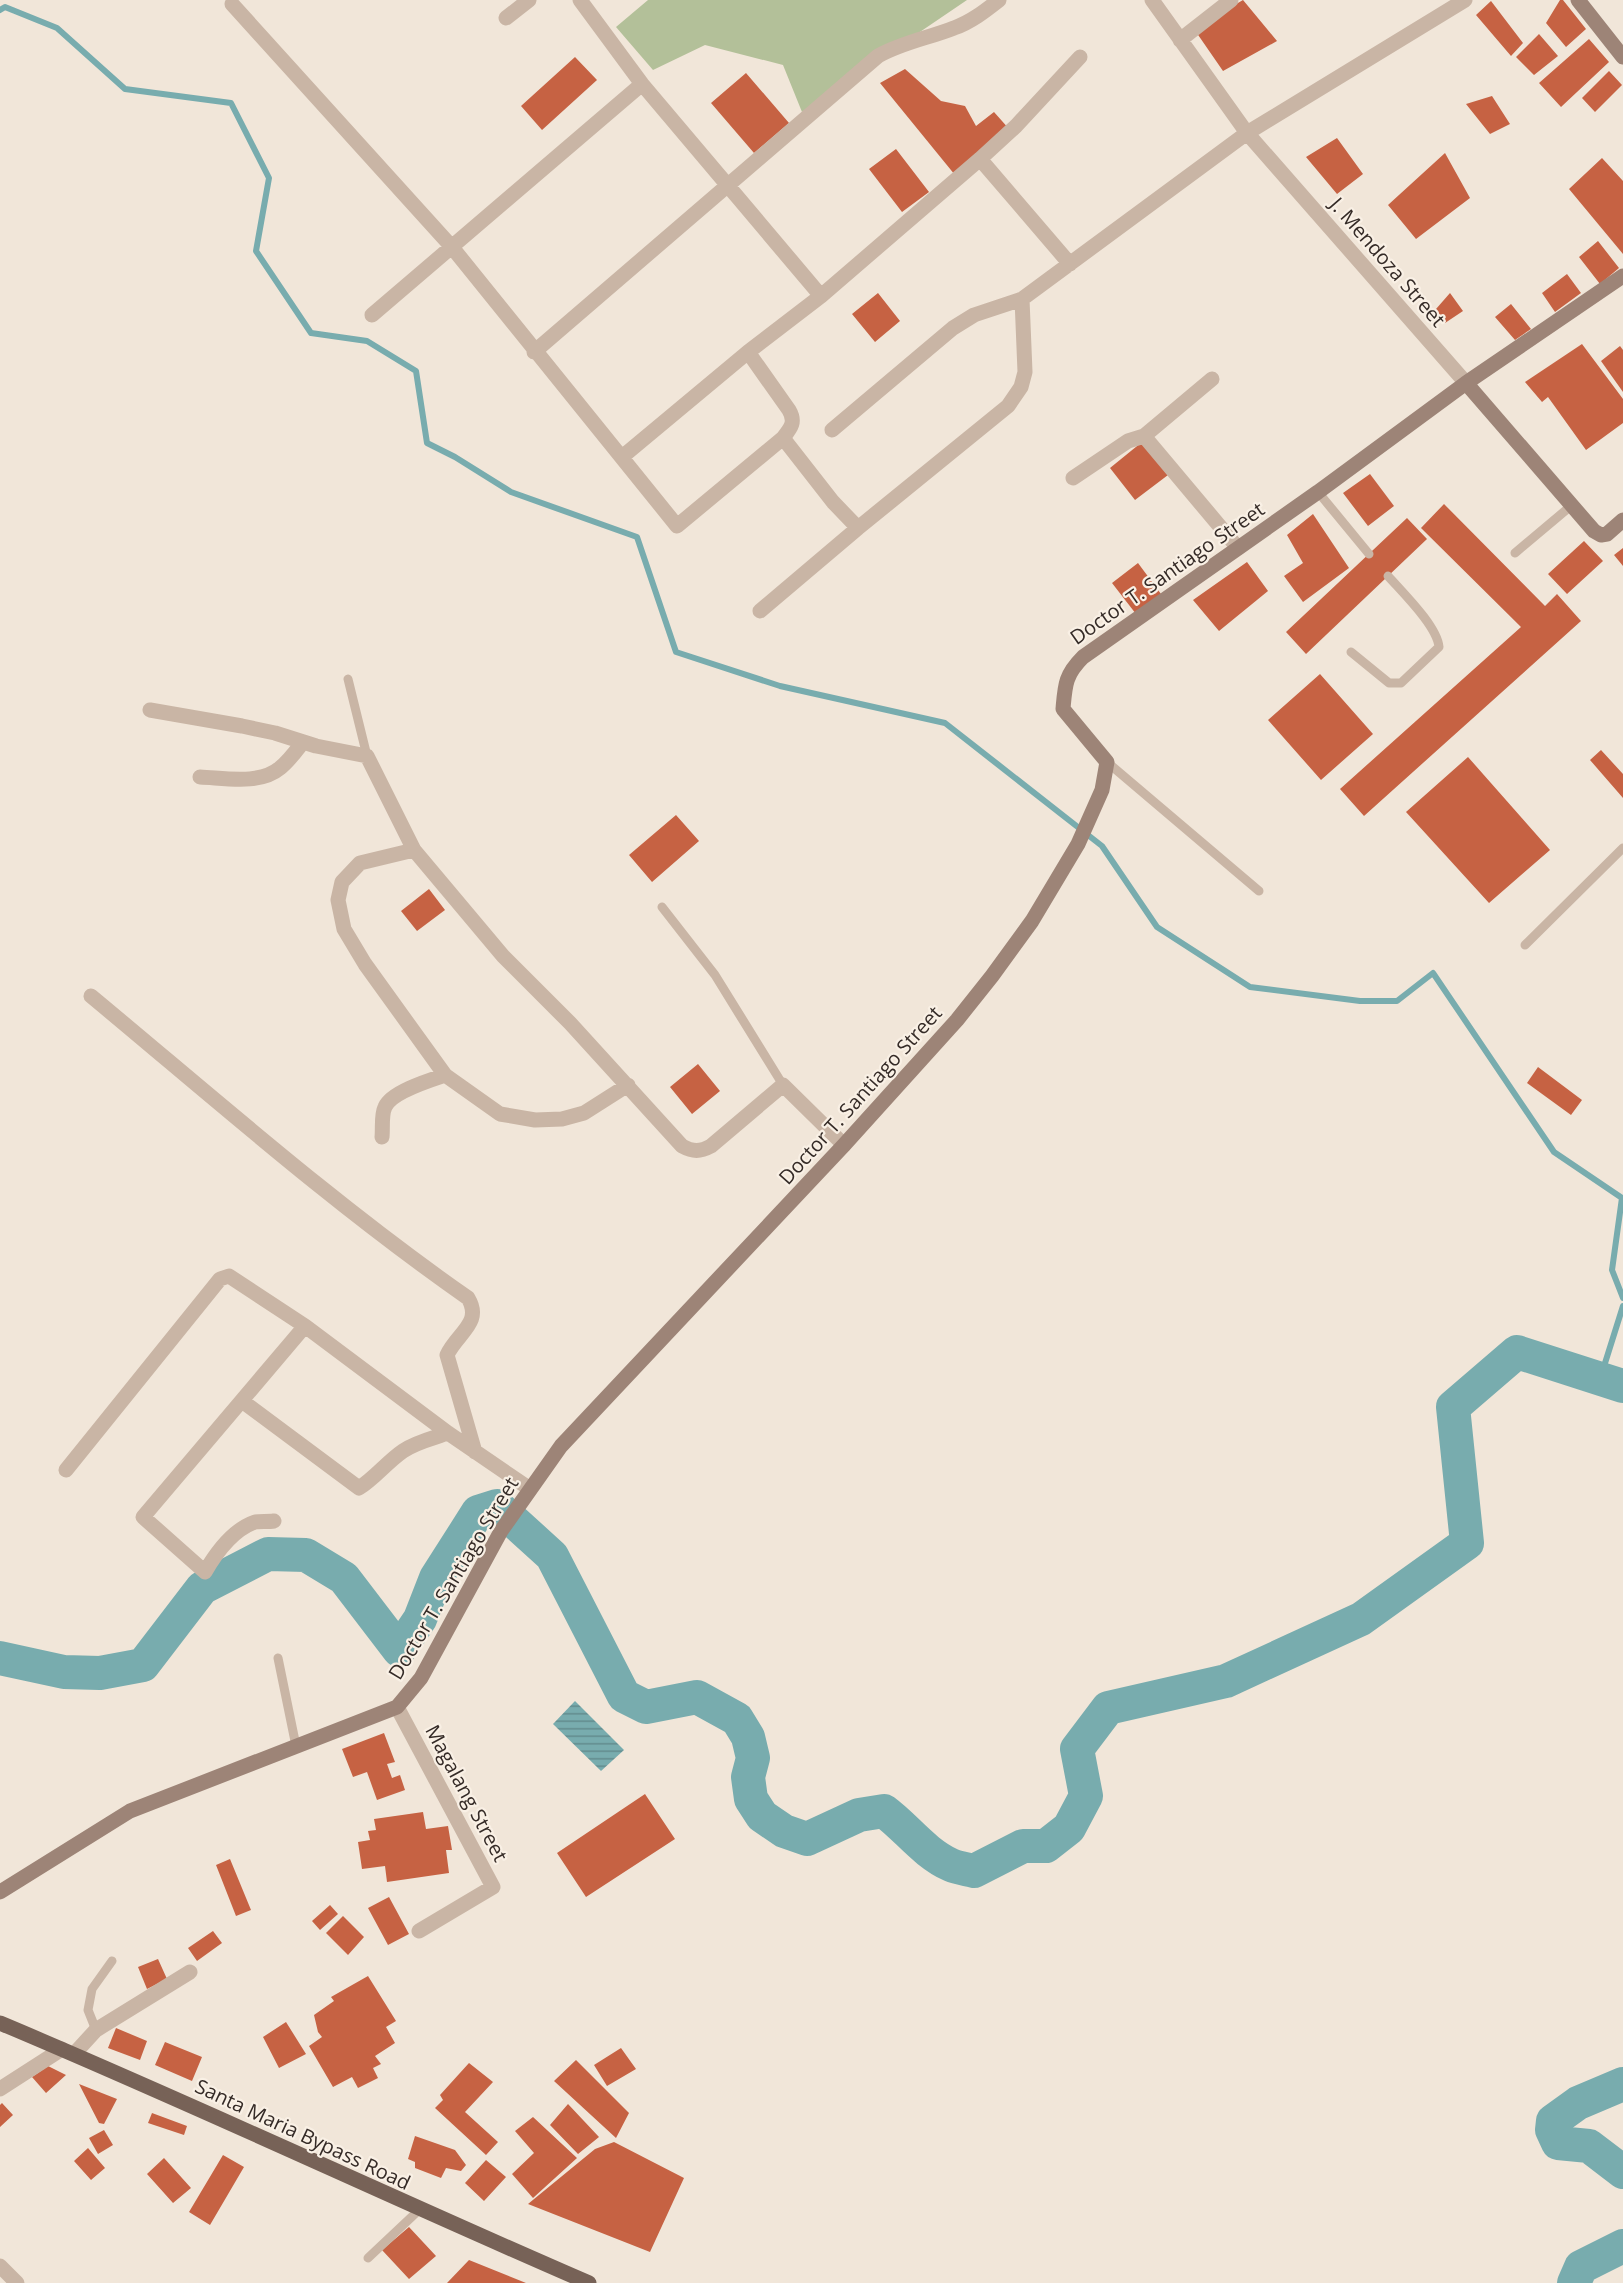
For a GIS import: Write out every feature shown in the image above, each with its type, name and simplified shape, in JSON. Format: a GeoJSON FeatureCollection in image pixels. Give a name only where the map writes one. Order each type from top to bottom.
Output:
{"type":"FeatureCollection","features":[{"type":"Feature","properties":{"kind":"main road","name":"Santa Maria Bypass Road"},"geometry":{"type":"LineString","coordinates":[[0,2023],[208,2112],[419,2210],[589,2283]]}},
{"type":"Feature","properties":{"kind":"street"},"geometry":{"type":"LineString","coordinates":[[507,18],[529,0]]}},
{"type":"Feature","properties":{"kind":"street"},"geometry":{"type":"LineString","coordinates":[[580,0],[642,84],[821,296]]}},
{"type":"Feature","properties":{"kind":"street"},"geometry":{"type":"LineString","coordinates":[[534,352],[878,56],[895,46],[955,28],[979,16],[999,0]]}},
{"type":"Feature","properties":{"kind":"street","name":"J. Mendoza Street"},"geometry":{"type":"LineString","coordinates":[[1152,0],[1247,133],[1594,531],[1601,535],[1607,534],[1623,520]]}},
{"type":"Feature","properties":{"kind":"street"},"geometry":{"type":"LineString","coordinates":[[1180,40],[1231,0]]}},
{"type":"Feature","properties":{"kind":"street"},"geometry":{"type":"LineString","coordinates":[[832,430],[953,328],[974,315],[1004,307],[1022,299],[1247,133],[1465,0]]}},
{"type":"Feature","properties":{"kind":"street"},"geometry":{"type":"LineString","coordinates":[[1578,0],[1623,57]]}},
{"type":"Feature","properties":{"kind":"street"},"geometry":{"type":"LineString","coordinates":[[232,4],[451,246],[534,352],[677,526],[783,438],[793,425],[793,417],[748,352]]}},
{"type":"Feature","properties":{"kind":"street"},"geometry":{"type":"LineString","coordinates":[[622,457],[748,352],[821,296],[981,159],[1016,126],[1080,57]]}},
{"type":"Feature","properties":{"kind":"street"},"geometry":{"type":"LineString","coordinates":[[372,315],[642,84]]}},
{"type":"Feature","properties":{"kind":"street"},"geometry":{"type":"LineString","coordinates":[[981,159],[1070,264]]}},
{"type":"Feature","properties":{"kind":"street","name":"Doctor T. Santiago Street"},"geometry":{"type":"LineString","coordinates":[[0,1892],[130,1811],[398,1707],[421,1678],[501,1531],[561,1446],[844,1145],[957,1020],[1032,921],[1087,825],[1102,790],[1107,762],[1063,709],[1065,681],[1072,668],[1083,657],[1318,492],[1466,383],[1623,276]]}},
{"type":"Feature","properties":{"kind":"street"},"geometry":{"type":"LineString","coordinates":[[760,611],[1008,406],[1021,387],[1025,372],[1022,299]]}},
{"type":"Feature","properties":{"kind":"street"},"geometry":{"type":"LineString","coordinates":[[1073,478],[1128,441],[1144,436],[1212,379]]}},
{"type":"Feature","properties":{"kind":"street"},"geometry":{"type":"LineString","coordinates":[[1144,436],[1238,549]]}},
{"type":"Feature","properties":{"kind":"street"},"geometry":{"type":"LineString","coordinates":[[783,438],[833,502],[858,528]]}},
{"type":"Feature","properties":{"kind":"street"},"geometry":{"type":"LineString","coordinates":[[150,710],[242,726],[367,756],[414,850],[503,956],[628,1085],[682,1146],[692,1151],[703,1150],[711,1146],[783,1085],[844,1145]]}},
{"type":"Feature","properties":{"kind":"street"},"geometry":{"type":"LineString","coordinates":[[200,777],[255,778],[268,776],[280,768],[303,742]]}},
{"type":"Feature","properties":{"kind":"street"},"geometry":{"type":"LineString","coordinates":[[414,850],[360,862],[342,882],[338,900],[344,929],[365,964],[445,1075],[500,1114],[535,1120],[562,1119],[584,1113],[628,1085]]}},
{"type":"Feature","properties":{"kind":"street"},"geometry":{"type":"LineString","coordinates":[[92,996],[347,1209],[468,1298],[473,1306],[474,1314],[451,1345],[447,1355],[475,1452]]}},
{"type":"Feature","properties":{"kind":"street"},"geometry":{"type":"LineString","coordinates":[[382,1137],[385,1107],[390,1100],[407,1090],[445,1075]]}},
{"type":"Feature","properties":{"kind":"street"},"geometry":{"type":"LineString","coordinates":[[66,1470],[220,1279],[229,1276],[305,1326],[528,1492]]}},
{"type":"Feature","properties":{"kind":"street"},"geometry":{"type":"LineString","coordinates":[[274,1521],[255,1522],[234,1535],[218,1549],[205,1572],[143,1517],[305,1326]]}},
{"type":"Feature","properties":{"kind":"street"},"geometry":{"type":"LineString","coordinates":[[242,1401],[359,1488],[405,1449],[448,1433]]}},
{"type":"Feature","properties":{"kind":"street","name":"Magalang Street"},"geometry":{"type":"LineString","coordinates":[[398,1707],[493,1887],[419,1931]]}},
{"type":"Feature","properties":{"kind":"street"},"geometry":{"type":"LineString","coordinates":[[0,2089],[68,2052],[96,2030],[190,1972]]}},
{"type":"Feature","properties":{"kind":"street"},"geometry":{"type":"LineString","coordinates":[[0,2266],[17,2283]]}},
{"type":"Feature","properties":{"kind":"lane"},"geometry":{"type":"LineString","coordinates":[[1318,492],[1369,554]]}},
{"type":"Feature","properties":{"kind":"lane"},"geometry":{"type":"LineString","coordinates":[[1515,553],[1572,505]]}},
{"type":"Feature","properties":{"kind":"lane"},"geometry":{"type":"LineString","coordinates":[[1352,652],[1389,683],[1401,682],[1439,647],[1438,638],[1432,628],[1388,576]]}},
{"type":"Feature","properties":{"kind":"lane"},"geometry":{"type":"LineString","coordinates":[[348,679],[367,756]]}},
{"type":"Feature","properties":{"kind":"lane"},"geometry":{"type":"LineString","coordinates":[[1107,762],[1259,891]]}},
{"type":"Feature","properties":{"kind":"lane"},"geometry":{"type":"LineString","coordinates":[[1525,945],[1623,848]]}},
{"type":"Feature","properties":{"kind":"lane"},"geometry":{"type":"LineString","coordinates":[[662,907],[715,975],[783,1085]]}},
{"type":"Feature","properties":{"kind":"lane"},"geometry":{"type":"LineString","coordinates":[[278,1658],[296,1746]]}},
{"type":"Feature","properties":{"kind":"lane"},"geometry":{"type":"LineString","coordinates":[[96,2030],[88,2010],[92,1989],[112,1961]]}},
{"type":"Feature","properties":{"kind":"lane"},"geometry":{"type":"LineString","coordinates":[[368,2258],[419,2210]]}},
{"type":"Feature","properties":{"kind":"green space"},"geometry":{"type":"Polygon","coordinates":[[[648,0],[967,0],[802,112],[783,65],[705,45],[653,70],[616,27],[648,0]]]}},
{"type":"Feature","properties":{"kind":"water"},"geometry":{"type":"Polygon","coordinates":[[[575,1701],[624,1750],[601,1771],[553,1724],[575,1701]]]}},
{"type":"Feature","properties":{"kind":"building"},"geometry":{"type":"Polygon","coordinates":[[[1243,0],[1277,41],[1223,71],[1194,29],[1243,0]]]}},
{"type":"Feature","properties":{"kind":"building"},"geometry":{"type":"Polygon","coordinates":[[[1560,0],[1563,0],[1586,29],[1566,47],[1546,23],[1560,0]]]}},
{"type":"Feature","properties":{"kind":"building"},"geometry":{"type":"Polygon","coordinates":[[[1491,1],[1523,43],[1511,56],[1476,15],[1491,1]]]}},
{"type":"Feature","properties":{"kind":"building"},"geometry":{"type":"Polygon","coordinates":[[[1539,34],[1558,56],[1534,75],[1516,57],[1539,34]]]}},
{"type":"Feature","properties":{"kind":"building"},"geometry":{"type":"Polygon","coordinates":[[[1589,39],[1609,62],[1561,107],[1539,83],[1589,39]]]}},
{"type":"Feature","properties":{"kind":"building"},"geometry":{"type":"Polygon","coordinates":[[[575,57],[597,80],[542,130],[521,106],[575,57]]]}},
{"type":"Feature","properties":{"kind":"building"},"geometry":{"type":"Polygon","coordinates":[[[905,69],[941,101],[965,106],[976,126],[994,112],[1010,130],[955,175],[880,83],[905,69]]]}},
{"type":"Feature","properties":{"kind":"building"},"geometry":{"type":"Polygon","coordinates":[[[1609,71],[1622,85],[1595,112],[1582,98],[1609,71]]]}},
{"type":"Feature","properties":{"kind":"building"},"geometry":{"type":"Polygon","coordinates":[[[746,73],[789,123],[754,153],[711,103],[746,73]]]}},
{"type":"Feature","properties":{"kind":"building"},"geometry":{"type":"Polygon","coordinates":[[[1492,96],[1510,124],[1490,134],[1466,104],[1492,96]]]}},
{"type":"Feature","properties":{"kind":"building"},"geometry":{"type":"Polygon","coordinates":[[[1337,138],[1363,174],[1337,194],[1306,157],[1337,138]]]}},
{"type":"Feature","properties":{"kind":"building"},"geometry":{"type":"Polygon","coordinates":[[[896,149],[929,192],[902,212],[869,169],[896,149]]]}},
{"type":"Feature","properties":{"kind":"building"},"geometry":{"type":"Polygon","coordinates":[[[1445,153],[1470,198],[1416,239],[1388,205],[1445,153]]]}},
{"type":"Feature","properties":{"kind":"building"},"geometry":{"type":"Polygon","coordinates":[[[1602,158],[1623,181],[1623,254],[1569,189],[1602,158]]]}},
{"type":"Feature","properties":{"kind":"building"},"geometry":{"type":"Polygon","coordinates":[[[1598,241],[1619,268],[1600,284],[1579,257],[1598,241]]]}},
{"type":"Feature","properties":{"kind":"building"},"geometry":{"type":"Polygon","coordinates":[[[1567,274],[1581,293],[1555,312],[1542,293],[1567,274]]]}},
{"type":"Feature","properties":{"kind":"building"},"geometry":{"type":"Polygon","coordinates":[[[878,293],[900,321],[875,342],[852,314],[878,293]]]}},
{"type":"Feature","properties":{"kind":"building"},"geometry":{"type":"Polygon","coordinates":[[[1450,293],[1463,311],[1445,323],[1436,309],[1450,293]]]}},
{"type":"Feature","properties":{"kind":"building"},"geometry":{"type":"Polygon","coordinates":[[[1511,304],[1531,329],[1515,340],[1495,317],[1511,304]]]}},
{"type":"Feature","properties":{"kind":"building"},"geometry":{"type":"Polygon","coordinates":[[[1582,344],[1623,399],[1623,423],[1586,450],[1548,397],[1542,402],[1525,382],[1582,344]]]}},
{"type":"Feature","properties":{"kind":"building"},"geometry":{"type":"Polygon","coordinates":[[[1620,346],[1623,350],[1623,392],[1601,361],[1620,346]]]}},
{"type":"Feature","properties":{"kind":"building"},"geometry":{"type":"Polygon","coordinates":[[[1142,442],[1168,475],[1135,500],[1110,468],[1142,442]]]}},
{"type":"Feature","properties":{"kind":"building"},"geometry":{"type":"Polygon","coordinates":[[[1370,474],[1394,506],[1368,526],[1343,493],[1370,474]]]}},
{"type":"Feature","properties":{"kind":"building"},"geometry":{"type":"Polygon","coordinates":[[[1444,504],[1545,606],[1557,594],[1581,621],[1364,816],[1340,789],[1521,627],[1421,528],[1444,504]]]}},
{"type":"Feature","properties":{"kind":"building"},"geometry":{"type":"Polygon","coordinates":[[[1313,514],[1349,568],[1303,602],[1284,576],[1303,563],[1287,535],[1313,514]]]}},
{"type":"Feature","properties":{"kind":"building"},"geometry":{"type":"Polygon","coordinates":[[[1407,518],[1427,539],[1306,654],[1286,632],[1407,518]]]}},
{"type":"Feature","properties":{"kind":"building"},"geometry":{"type":"Polygon","coordinates":[[[1584,541],[1603,561],[1567,594],[1548,574],[1584,541]]]}},
{"type":"Feature","properties":{"kind":"building"},"geometry":{"type":"Polygon","coordinates":[[[1623,548],[1623,566],[1614,555],[1623,548]]]}},
{"type":"Feature","properties":{"kind":"building"},"geometry":{"type":"Polygon","coordinates":[[[1247,562],[1268,591],[1219,631],[1193,600],[1247,562]]]}},
{"type":"Feature","properties":{"kind":"building"},"geometry":{"type":"Polygon","coordinates":[[[1138,563],[1161,594],[1136,614],[1112,583],[1138,563]]]}},
{"type":"Feature","properties":{"kind":"building"},"geometry":{"type":"Polygon","coordinates":[[[1320,674],[1373,734],[1321,780],[1268,720],[1320,674]]]}},
{"type":"Feature","properties":{"kind":"building"},"geometry":{"type":"Polygon","coordinates":[[[1601,750],[1623,774],[1623,798],[1590,760],[1601,750]]]}},
{"type":"Feature","properties":{"kind":"building"},"geometry":{"type":"Polygon","coordinates":[[[1468,757],[1550,850],[1489,903],[1406,812],[1468,757]]]}},
{"type":"Feature","properties":{"kind":"building"},"geometry":{"type":"Polygon","coordinates":[[[676,815],[699,841],[652,882],[629,855],[676,815]]]}},
{"type":"Feature","properties":{"kind":"building"},"geometry":{"type":"Polygon","coordinates":[[[429,889],[445,910],[417,931],[401,911],[429,889]]]}},
{"type":"Feature","properties":{"kind":"building"},"geometry":{"type":"Polygon","coordinates":[[[698,1064],[720,1091],[692,1114],[670,1087],[698,1064]]]}},
{"type":"Feature","properties":{"kind":"building"},"geometry":{"type":"Polygon","coordinates":[[[1538,1067],[1582,1100],[1571,1115],[1527,1083],[1538,1067]]]}},
{"type":"Feature","properties":{"kind":"building"},"geometry":{"type":"Polygon","coordinates":[[[384,1733],[395,1762],[387,1764],[392,1778],[400,1775],[405,1790],[377,1800],[367,1772],[353,1777],[342,1749],[384,1733]]]}},
{"type":"Feature","properties":{"kind":"building"},"geometry":{"type":"Polygon","coordinates":[[[645,1794],[675,1839],[586,1897],[557,1853],[645,1794]]]}},
{"type":"Feature","properties":{"kind":"building"},"geometry":{"type":"Polygon","coordinates":[[[423,1812],[426,1829],[448,1826],[452,1850],[446,1850],[449,1873],[387,1882],[385,1866],[362,1869],[358,1842],[370,1840],[368,1831],[376,1830],[374,1819],[423,1812]]]}},
{"type":"Feature","properties":{"kind":"building"},"geometry":{"type":"Polygon","coordinates":[[[230,1859],[251,1910],[236,1916],[216,1865],[230,1859]]]}},
{"type":"Feature","properties":{"kind":"building"},"geometry":{"type":"Polygon","coordinates":[[[389,1897],[409,1934],[388,1945],[368,1908],[389,1897]]]}},
{"type":"Feature","properties":{"kind":"building"},"geometry":{"type":"Polygon","coordinates":[[[330,1905],[338,1914],[320,1930],[312,1921],[330,1905]]]}},
{"type":"Feature","properties":{"kind":"building"},"geometry":{"type":"Polygon","coordinates":[[[343,1916],[364,1937],[348,1955],[326,1933],[343,1916]]]}},
{"type":"Feature","properties":{"kind":"building"},"geometry":{"type":"Polygon","coordinates":[[[213,1931],[222,1943],[197,1961],[188,1948],[213,1931]]]}},
{"type":"Feature","properties":{"kind":"building"},"geometry":{"type":"Polygon","coordinates":[[[158,1959],[167,1979],[147,1989],[138,1967],[158,1959]]]}},
{"type":"Feature","properties":{"kind":"building"},"geometry":{"type":"Polygon","coordinates":[[[368,1976],[396,2021],[386,2027],[395,2043],[375,2056],[381,2064],[373,2068],[378,2078],[358,2088],[352,2077],[333,2087],[309,2046],[322,2037],[318,2032],[314,2015],[334,2001],[331,1997],[368,1976]]]}},
{"type":"Feature","properties":{"kind":"building"},"geometry":{"type":"Polygon","coordinates":[[[286,2022],[306,2054],[279,2068],[263,2037],[286,2022]]]}},
{"type":"Feature","properties":{"kind":"building"},"geometry":{"type":"Polygon","coordinates":[[[116,2028],[147,2041],[140,2060],[108,2048],[116,2028]]]}},
{"type":"Feature","properties":{"kind":"building"},"geometry":{"type":"Polygon","coordinates":[[[165,2042],[202,2057],[192,2081],[155,2065],[165,2042]]]}},
{"type":"Feature","properties":{"kind":"building"},"geometry":{"type":"Polygon","coordinates":[[[621,2048],[636,2069],[607,2086],[594,2065],[621,2048]]]}},
{"type":"Feature","properties":{"kind":"building"},"geometry":{"type":"Polygon","coordinates":[[[576,2060],[629,2113],[616,2138],[554,2081],[576,2060]]]}},
{"type":"Feature","properties":{"kind":"building"},"geometry":{"type":"Polygon","coordinates":[[[469,2063],[493,2082],[465,2112],[498,2142],[486,2155],[435,2108],[443,2100],[440,2095],[469,2063]]]}},
{"type":"Feature","properties":{"kind":"building"},"geometry":{"type":"Polygon","coordinates":[[[48,2066],[66,2075],[46,2093],[32,2077],[48,2066]]]}},
{"type":"Feature","properties":{"kind":"building"},"geometry":{"type":"Polygon","coordinates":[[[79,2084],[117,2099],[104,2124],[99,2123],[79,2084]]]}},
{"type":"Feature","properties":{"kind":"building"},"geometry":{"type":"Polygon","coordinates":[[[2,2103],[13,2115],[0,2127],[0,2105],[2,2103]]]}},
{"type":"Feature","properties":{"kind":"building"},"geometry":{"type":"Polygon","coordinates":[[[568,2104],[599,2137],[578,2154],[550,2125],[568,2104]]]}},
{"type":"Feature","properties":{"kind":"building"},"geometry":{"type":"Polygon","coordinates":[[[152,2113],[187,2126],[184,2135],[148,2123],[152,2113]]]}},
{"type":"Feature","properties":{"kind":"building"},"geometry":{"type":"Polygon","coordinates":[[[533,2117],[577,2158],[533,2198],[512,2174],[534,2153],[515,2131],[533,2117]]]}},
{"type":"Feature","properties":{"kind":"building"},"geometry":{"type":"Polygon","coordinates":[[[104,2130],[113,2145],[98,2154],[89,2138],[104,2130]]]}},
{"type":"Feature","properties":{"kind":"building"},"geometry":{"type":"Polygon","coordinates":[[[415,2136],[455,2150],[466,2165],[461,2171],[446,2168],[441,2178],[415,2168],[415,2162],[408,2159],[415,2136]]]}},
{"type":"Feature","properties":{"kind":"building"},"geometry":{"type":"Polygon","coordinates":[[[614,2142],[684,2178],[650,2252],[528,2204],[595,2149],[614,2142]]]}},
{"type":"Feature","properties":{"kind":"building"},"geometry":{"type":"Polygon","coordinates":[[[88,2148],[105,2168],[91,2180],[74,2161],[88,2148]]]}},
{"type":"Feature","properties":{"kind":"building"},"geometry":{"type":"Polygon","coordinates":[[[223,2155],[244,2167],[210,2225],[189,2212],[223,2155]]]}},
{"type":"Feature","properties":{"kind":"building"},"geometry":{"type":"Polygon","coordinates":[[[164,2158],[191,2188],[173,2203],[147,2174],[164,2158]]]}},
{"type":"Feature","properties":{"kind":"building"},"geometry":{"type":"Polygon","coordinates":[[[486,2160],[506,2177],[484,2201],[465,2183],[486,2160]]]}},
{"type":"Feature","properties":{"kind":"building"},"geometry":{"type":"Polygon","coordinates":[[[409,2227],[436,2256],[409,2279],[382,2250],[409,2227]]]}},
{"type":"Feature","properties":{"kind":"building"},"geometry":{"type":"Polygon","coordinates":[[[469,2260],[526,2283],[447,2283],[469,2260]]]}},
{"type":"Feature","properties":{"kind":"waterway"},"geometry":{"type":"LineString","coordinates":[[0,10],[5,7],[57,28],[125,89],[231,103],[269,178],[256,251],[311,333],[367,341],[416,371],[427,443],[455,457],[511,492],[637,537],[676,652],[780,686],[945,723],[1102,846],[1157,927],[1250,987],[1360,1001],[1397,1001],[1433,973],[1554,1152],[1622,1198],[1612,1270],[1623,1298]]}},
{"type":"Feature","properties":{"kind":"waterway"},"geometry":{"type":"LineString","coordinates":[[1600,1379],[1623,1306]]}},
{"type":"Feature","properties":{"kind":"waterway"},"geometry":{"type":"LineString","coordinates":[[0,1658],[64,1672],[100,1673],[143,1665],[202,1588],[268,1554],[306,1555],[344,1578],[399,1650],[420,1619],[436,1578],[478,1512],[497,1506],[552,1556],[624,1696],[646,1707],[697,1697],[737,1719],[748,1737],[753,1758],[748,1777],[751,1799],[762,1816],[784,1831],[807,1839],[859,1815],[884,1811],[932,1854],[954,1866],[974,1871],[1023,1846],[1046,1846],[1069,1828],[1086,1796],[1077,1749],[1108,1708],[1226,1681],[1361,1619],[1467,1543],[1453,1407],[1517,1352],[1623,1386]]}},
{"type":"Feature","properties":{"kind":"waterway"},"geometry":{"type":"LineString","coordinates":[[1623,2084],[1578,2103],[1553,2121],[1552,2130],[1558,2143],[1589,2146],[1623,2172]]}},
{"type":"Feature","properties":{"kind":"waterway"},"geometry":{"type":"LineString","coordinates":[[1574,2283],[1581,2267],[1623,2246]]}}]}
